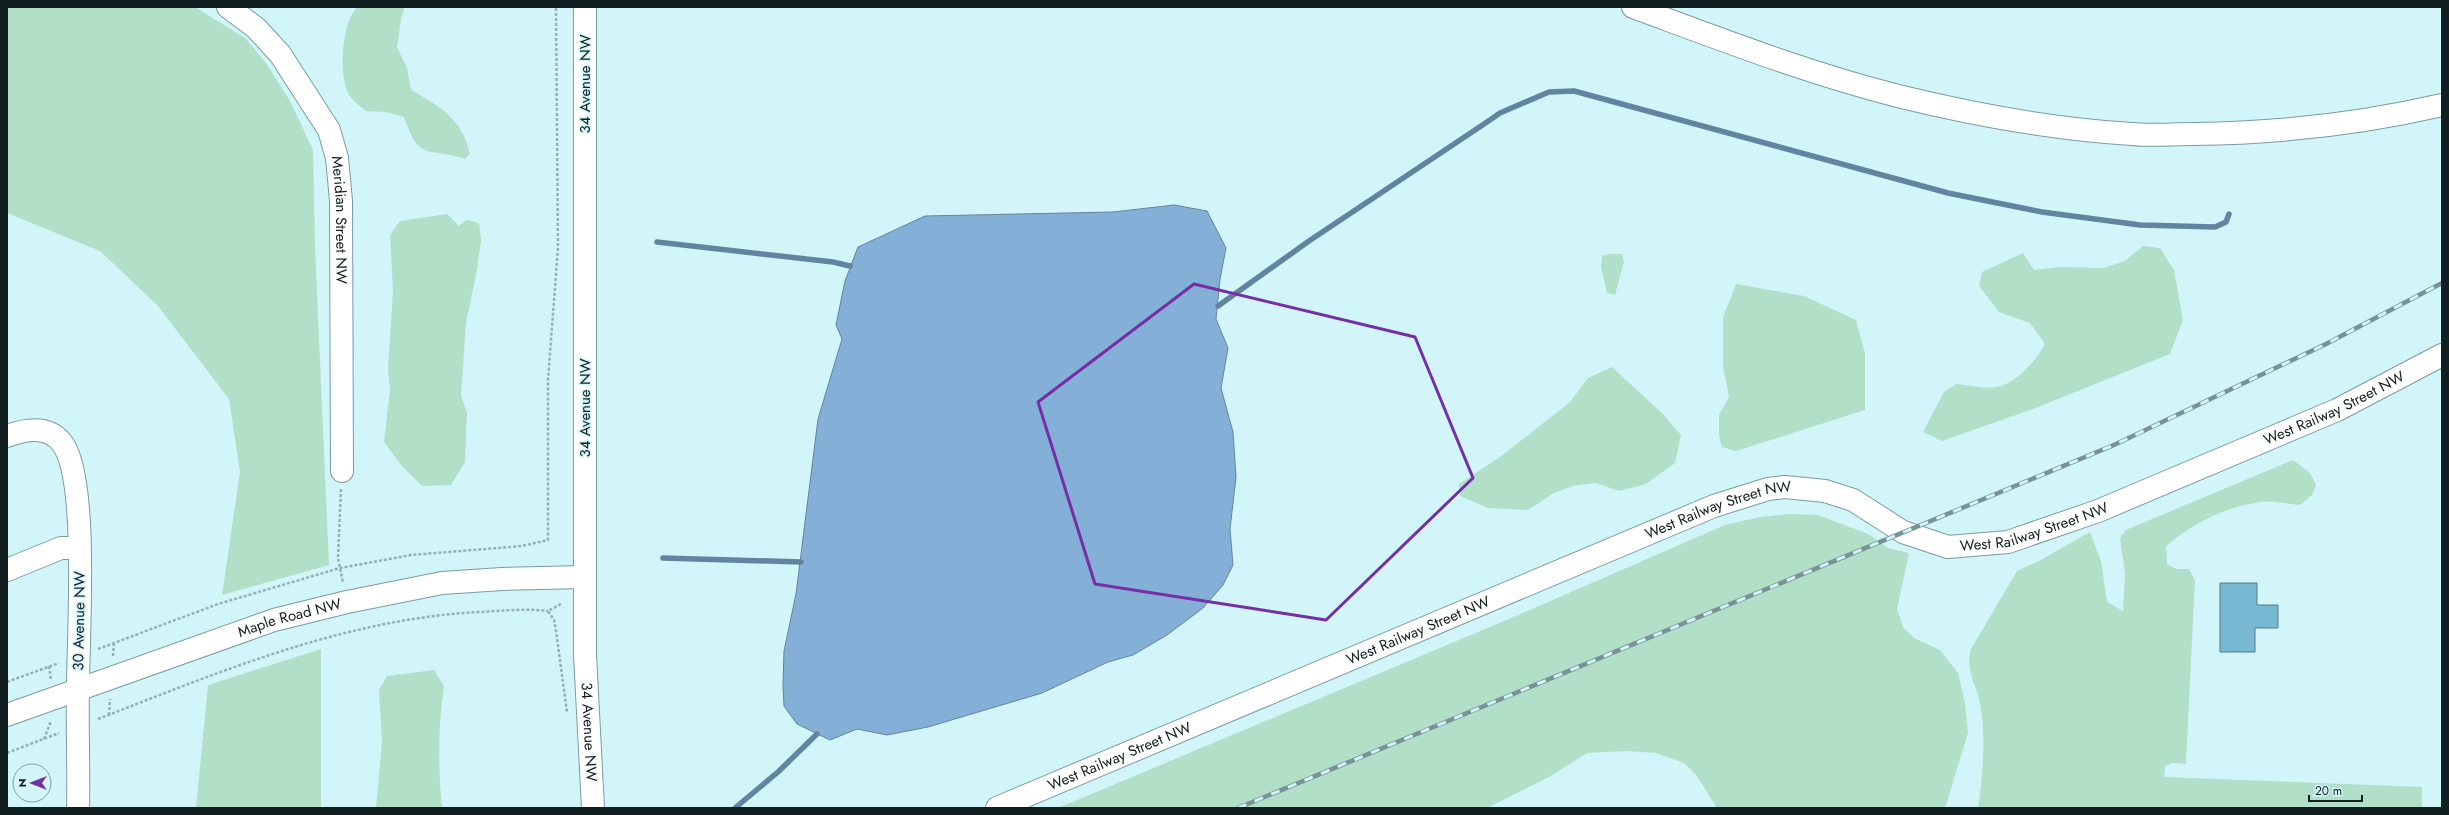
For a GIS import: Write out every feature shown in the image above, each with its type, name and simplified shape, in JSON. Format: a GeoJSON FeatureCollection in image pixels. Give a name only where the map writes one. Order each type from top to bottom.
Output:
{"type":"FeatureCollection","features":[{"type":"Feature","properties":{"kind":"main road","name":"Meridian Street NW"},"geometry":{"type":"LineString","coordinates":[[228,7],[256,28],[280,54],[329,130],[336,158],[342,201],[342,471]]}},
{"type":"Feature","properties":{"kind":"main road","name":"34 Avenue NW"},"geometry":{"type":"LineString","coordinates":[[585,7],[584,577],[585,655],[593,808]]}},
{"type":"Feature","properties":{"kind":"main road"},"geometry":{"type":"LineString","coordinates":[[1633,7],[1854,84],[1960,111],[2037,125],[2134,134],[2216,134],[2324,128],[2442,105]]}},
{"type":"Feature","properties":{"kind":"main road","name":"West Railway Street NW"},"geometry":{"type":"LineString","coordinates":[[997,808],[1714,506],[1747,494],[1768,488],[1785,487],[1825,491],[1852,500],[1903,532],[1948,547],[2008,542],[2098,511],[2337,410],[2442,355]]}},
{"type":"Feature","properties":{"kind":"main road","name":"30 Avenue NW"},"geometry":{"type":"LineString","coordinates":[[7,436],[30,429],[40,430],[57,438],[63,444],[71,460],[75,481],[79,548],[78,808]]}},
{"type":"Feature","properties":{"kind":"main road"},"geometry":{"type":"LineString","coordinates":[[7,570],[61,548],[79,548]]}},
{"type":"Feature","properties":{"kind":"main road","name":"Maple Road NW"},"geometry":{"type":"LineString","coordinates":[[7,715],[274,620],[347,602],[442,584],[502,579],[584,577]]}},
{"type":"Feature","properties":{"kind":"path"},"geometry":{"type":"LineString","coordinates":[[103,646],[218,604],[340,568],[411,555],[522,546],[548,540],[548,380],[558,247],[556,7]]}},
{"type":"Feature","properties":{"kind":"path"},"geometry":{"type":"LineString","coordinates":[[342,471],[338,558],[347,602]]}},
{"type":"Feature","properties":{"kind":"path"},"geometry":{"type":"LineString","coordinates":[[96,719],[262,657],[331,635],[369,626],[460,613],[548,611],[555,609],[561,604]]}},
{"type":"Feature","properties":{"kind":"path"},"geometry":{"type":"LineString","coordinates":[[548,611],[554,620],[556,631],[567,716]]}},
{"type":"Feature","properties":{"kind":"path"},"geometry":{"type":"LineString","coordinates":[[113,655],[114,642]]}},
{"type":"Feature","properties":{"kind":"path"},"geometry":{"type":"LineString","coordinates":[[7,682],[62,662]]}},
{"type":"Feature","properties":{"kind":"path"},"geometry":{"type":"LineString","coordinates":[[49,666],[51,682]]}},
{"type":"Feature","properties":{"kind":"path"},"geometry":{"type":"LineString","coordinates":[[109,714],[110,699]]}},
{"type":"Feature","properties":{"kind":"path"},"geometry":{"type":"LineString","coordinates":[[43,739],[51,721]]}},
{"type":"Feature","properties":{"kind":"path"},"geometry":{"type":"LineString","coordinates":[[7,753],[57,734]]}},
{"type":"Feature","properties":{"kind":"highlighted area"},"geometry":{"type":"Polygon","coordinates":[[[1194,284],[1415,337],[1473,478],[1326,620],[1095,584],[1038,402],[1194,284]]]}},
{"type":"Feature","properties":{"kind":"green space"},"geometry":{"type":"Polygon","coordinates":[[[7,7],[195,7],[245,38],[266,63],[290,101],[313,150],[315,247],[329,565],[222,595],[240,472],[229,399],[158,306],[100,251],[7,213],[7,7]]]}},
{"type":"Feature","properties":{"kind":"green space"},"geometry":{"type":"Polygon","coordinates":[[[357,7],[405,7],[401,19],[397,47],[407,68],[411,90],[441,108],[456,123],[467,142],[470,154],[465,159],[433,152],[420,147],[415,141],[404,117],[385,112],[366,111],[350,96],[347,91],[343,71],[343,47],[348,24],[357,7]]]}},
{"type":"Feature","properties":{"kind":"green space"},"geometry":{"type":"Polygon","coordinates":[[[447,214],[459,226],[467,220],[479,223],[481,240],[477,270],[466,323],[461,395],[467,413],[465,462],[451,485],[422,486],[402,466],[384,442],[390,390],[388,368],[393,291],[390,235],[400,221],[447,214]]]}},
{"type":"Feature","properties":{"kind":"green space"},"geometry":{"type":"Polygon","coordinates":[[[2143,246],[2160,248],[2174,270],[2183,320],[2170,354],[2033,409],[1942,441],[1923,432],[1944,392],[1956,384],[1991,388],[2006,384],[2014,380],[2029,366],[2038,356],[2045,344],[2030,323],[1999,312],[1979,286],[1982,272],[2023,253],[2034,270],[2060,267],[2103,268],[2125,261],[2143,246]]]}},
{"type":"Feature","properties":{"kind":"green space"},"geometry":{"type":"Polygon","coordinates":[[[1609,254],[1622,254],[1624,262],[1615,295],[1607,293],[1601,267],[1602,256],[1609,254]]]}},
{"type":"Feature","properties":{"kind":"green space"},"geometry":{"type":"Polygon","coordinates":[[[1736,284],[1804,296],[1856,320],[1865,353],[1865,410],[1736,451],[1722,447],[1719,436],[1719,415],[1729,397],[1723,367],[1723,317],[1736,284]]]}},
{"type":"Feature","properties":{"kind":"green space"},"geometry":{"type":"Polygon","coordinates":[[[1612,367],[1663,414],[1681,435],[1675,463],[1646,484],[1619,491],[1596,483],[1573,486],[1554,493],[1528,510],[1488,508],[1460,496],[1459,484],[1500,457],[1570,402],[1588,378],[1612,367]]]}},
{"type":"Feature","properties":{"kind":"green space"},"geometry":{"type":"Polygon","coordinates":[[[2293,460],[2310,473],[2316,485],[2312,495],[2300,505],[2275,502],[2247,504],[2210,517],[2187,530],[2166,546],[2167,564],[2176,569],[2189,569],[2195,580],[2186,764],[2173,763],[2165,766],[2164,777],[2422,787],[2422,808],[1978,808],[1982,769],[1983,728],[1980,703],[1970,671],[1969,664],[1971,649],[2017,571],[2039,561],[2090,532],[2101,561],[2107,602],[2123,611],[2125,574],[2120,538],[2126,530],[2293,460]]]}},
{"type":"Feature","properties":{"kind":"green space"},"geometry":{"type":"Polygon","coordinates":[[[1790,514],[1818,515],[1868,534],[1888,548],[1909,553],[1897,609],[1903,627],[1914,638],[1940,650],[1958,673],[1965,703],[1968,733],[1945,808],[1717,808],[1697,776],[1684,763],[1656,753],[1626,751],[1587,753],[1551,776],[1487,808],[1058,808],[1509,619],[1725,525],[1760,517],[1790,514]]]}},
{"type":"Feature","properties":{"kind":"green space"},"geometry":{"type":"Polygon","coordinates":[[[321,649],[321,808],[196,808],[208,685],[321,649]]]}},
{"type":"Feature","properties":{"kind":"green space"},"geometry":{"type":"Polygon","coordinates":[[[434,670],[444,686],[439,747],[442,808],[376,808],[382,743],[379,690],[387,676],[434,670]]]}},
{"type":"Feature","properties":{"kind":"water"},"geometry":{"type":"Polygon","coordinates":[[[1174,205],[1207,211],[1226,248],[1220,279],[1216,319],[1228,348],[1221,388],[1233,432],[1236,477],[1230,529],[1233,565],[1223,585],[1203,608],[1167,635],[1133,655],[1108,662],[1042,693],[928,727],[887,735],[857,729],[830,740],[797,724],[784,706],[784,651],[796,594],[818,419],[842,339],[836,325],[845,281],[858,247],[925,216],[1113,212],[1174,205]]]}},
{"type":"Feature","properties":{"kind":"building"},"geometry":{"type":"Polygon","coordinates":[[[2220,583],[2257,583],[2257,605],[2278,605],[2278,628],[2255,628],[2255,652],[2220,652],[2220,583]]]}},
{"type":"Feature","properties":{"kind":"waterway"},"geometry":{"type":"LineString","coordinates":[[1218,306],[1309,241],[1500,113],[1549,92],[1574,91],[1948,193],[2042,212],[2140,225],[2215,227],[2226,222],[2229,214]]}},
{"type":"Feature","properties":{"kind":"waterway"},"geometry":{"type":"LineString","coordinates":[[657,242],[833,262],[850,266]]}},
{"type":"Feature","properties":{"kind":"waterway"},"geometry":{"type":"LineString","coordinates":[[663,558],[801,562]]}},
{"type":"Feature","properties":{"kind":"waterway"},"geometry":{"type":"LineString","coordinates":[[735,808],[778,772],[817,734]]}},
{"type":"Feature","properties":{"kind":"railway"},"geometry":{"type":"LineString","coordinates":[[1238,808],[2114,445],[2326,344],[2442,283]]}}]}
